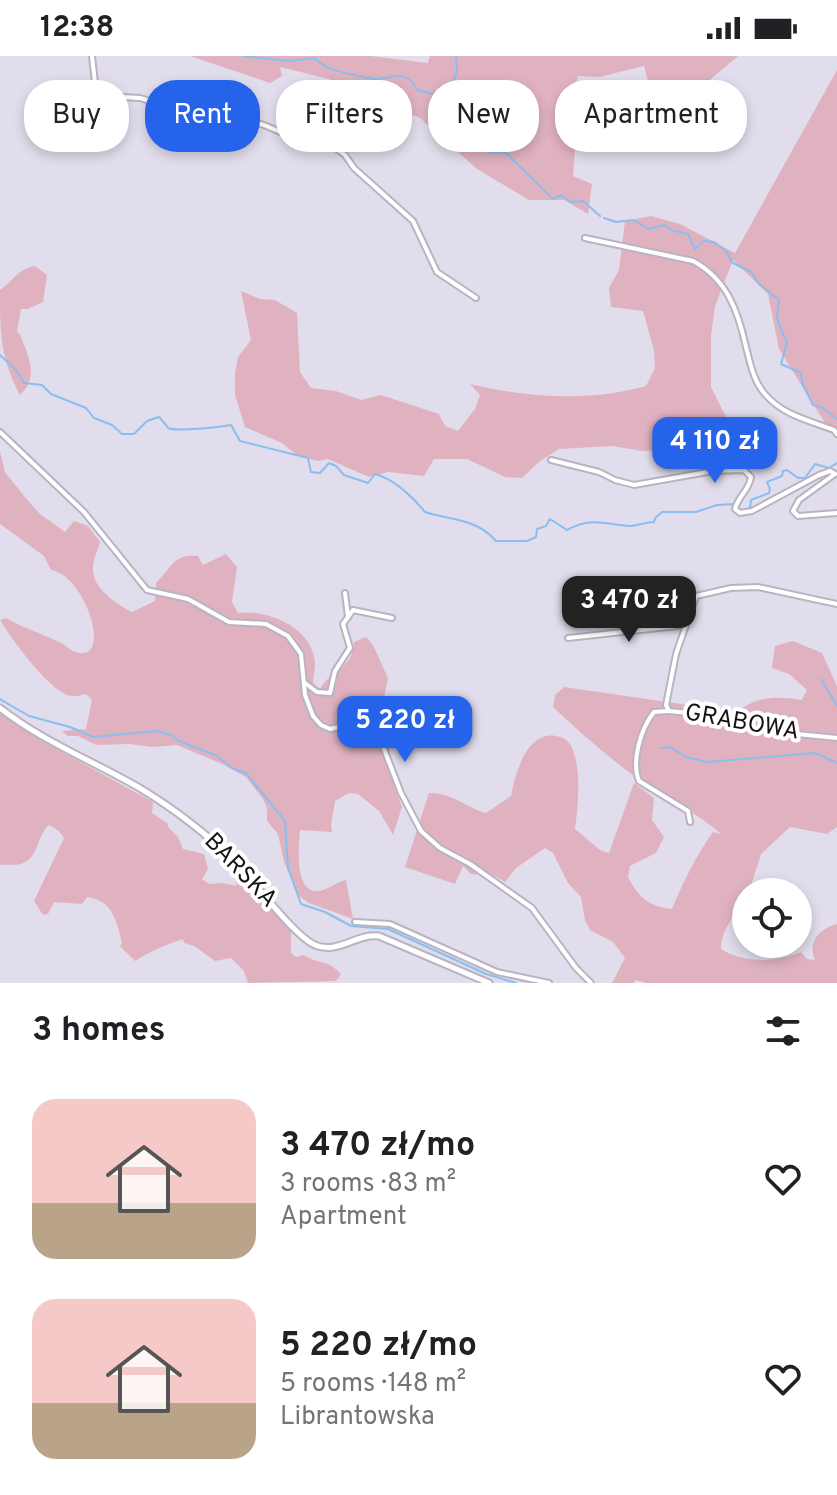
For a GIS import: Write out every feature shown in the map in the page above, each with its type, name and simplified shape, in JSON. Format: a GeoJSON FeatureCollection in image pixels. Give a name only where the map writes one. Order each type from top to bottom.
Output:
{"type":"FeatureCollection","features":[{"type":"Feature","properties":{"kind":"street"},"geometry":{"type":"LineString","coordinates":[[92,56],[96,92],[103,96],[140,98],[173,108],[215,112],[290,136],[325,140],[413,221],[437,272],[476,298]]}},
{"type":"Feature","properties":{"kind":"street"},"geometry":{"type":"LineString","coordinates":[[585,238],[693,261],[704,267],[721,281],[728,292],[752,369],[763,392],[792,416],[834,430],[837,434]]}},
{"type":"Feature","properties":{"kind":"street"},"geometry":{"type":"LineString","coordinates":[[0,432],[84,512],[142,586],[155,593],[188,599],[229,622],[266,624],[288,636],[301,654],[308,705],[321,725],[330,729],[347,725],[365,727],[379,736],[401,793],[421,831],[532,908],[576,968],[591,983]]}},
{"type":"Feature","properties":{"kind":"street"},"geometry":{"type":"LineString","coordinates":[[551,460],[634,485],[713,471],[744,470],[751,477],[749,489],[737,502],[735,509],[740,513],[752,511],[830,471],[836,474],[799,500],[793,511],[798,516],[837,513]]}},
{"type":"Feature","properties":{"kind":"street","name":"GRABOWA"},"geometry":{"type":"LineString","coordinates":[[837,604],[758,587],[731,588],[696,596],[676,654],[666,705],[669,711],[729,717],[758,730],[837,738]]}},
{"type":"Feature","properties":{"kind":"street"},"geometry":{"type":"LineString","coordinates":[[345,593],[348,617]]}},
{"type":"Feature","properties":{"kind":"street"},"geometry":{"type":"LineString","coordinates":[[305,683],[317,692],[330,693],[335,671],[350,648],[343,624],[353,610],[392,618]]}},
{"type":"Feature","properties":{"kind":"street"},"geometry":{"type":"LineString","coordinates":[[568,638],[686,625]]}},
{"type":"Feature","properties":{"kind":"street","name":"BARSKA"},"geometry":{"type":"LineString","coordinates":[[0,708],[41,737],[137,787],[188,820],[234,861],[311,944],[331,948],[368,935],[379,936],[489,983]]}},
{"type":"Feature","properties":{"kind":"street"},"geometry":{"type":"LineString","coordinates":[[669,711],[654,712],[648,721],[637,752],[636,776],[652,790],[688,811],[690,822]]}},
{"type":"Feature","properties":{"kind":"street"},"geometry":{"type":"LineString","coordinates":[[355,922],[390,924],[497,972],[549,983]]}},
{"type":"Feature","properties":{"kind":"shaded area"},"geometry":{"type":"Polygon","coordinates":[[[190,56],[371,56],[428,63],[430,56],[738,56],[710,80],[648,80],[644,66],[599,77],[578,76],[577,80],[555,80],[555,152],[574,152],[573,176],[592,184],[588,214],[564,200],[529,200],[477,169],[458,152],[539,152],[539,80],[428,80],[428,125],[412,115],[412,80],[331,80],[280,67],[282,76],[270,83],[190,56]]]}},
{"type":"Feature","properties":{"kind":"shaded area"},"geometry":{"type":"Polygon","coordinates":[[[837,70],[837,432],[830,431],[779,349],[768,294],[733,260],[715,306],[711,336],[711,387],[727,419],[719,447],[642,451],[612,446],[559,449],[522,478],[505,477],[467,459],[434,459],[424,476],[388,472],[369,477],[328,459],[318,461],[298,456],[282,443],[245,427],[235,395],[238,357],[251,340],[241,291],[260,299],[275,300],[297,313],[300,372],[311,388],[336,391],[361,400],[381,395],[439,414],[445,426],[458,431],[475,409],[480,395],[470,384],[558,396],[602,394],[646,386],[655,368],[654,350],[643,311],[611,307],[609,288],[619,270],[625,221],[651,216],[680,224],[735,253],[837,70]]]}},
{"type":"Feature","properties":{"kind":"shaded area"},"geometry":{"type":"Polygon","coordinates":[[[35,266],[47,275],[43,302],[21,309],[17,332],[26,350],[31,374],[20,395],[8,369],[2,344],[0,290],[20,273],[35,266]]]}},
{"type":"Feature","properties":{"kind":"shaded area"},"geometry":{"type":"Polygon","coordinates":[[[0,451],[5,472],[40,514],[65,532],[74,521],[88,526],[100,542],[93,565],[96,582],[112,600],[132,612],[155,601],[156,583],[173,563],[183,557],[198,556],[203,565],[226,554],[237,567],[232,602],[238,613],[263,614],[298,631],[313,651],[313,683],[320,689],[350,659],[354,642],[366,637],[373,645],[388,678],[383,702],[395,724],[389,772],[402,807],[393,835],[379,811],[358,794],[349,793],[335,801],[332,832],[300,830],[299,837],[299,865],[304,883],[308,888],[319,891],[346,880],[353,919],[309,903],[299,896],[284,862],[278,834],[267,821],[263,799],[246,777],[177,745],[96,745],[62,731],[86,729],[92,700],[86,694],[67,695],[58,690],[21,650],[0,620],[6,618],[79,653],[89,651],[94,630],[90,614],[74,585],[51,570],[44,556],[0,524],[0,451]]]}},
{"type":"Feature","properties":{"kind":"shaded area"},"geometry":{"type":"Polygon","coordinates":[[[793,641],[822,653],[837,686],[837,827],[827,834],[790,827],[761,854],[753,878],[732,878],[732,919],[726,928],[721,949],[732,955],[732,958],[815,960],[813,948],[816,938],[825,929],[837,924],[837,983],[646,983],[636,980],[633,983],[612,983],[625,958],[613,942],[590,930],[581,897],[568,883],[553,853],[545,848],[516,868],[505,882],[495,876],[471,874],[463,866],[455,884],[405,867],[429,793],[453,798],[486,813],[511,796],[519,766],[530,747],[546,736],[556,736],[570,744],[577,765],[575,829],[600,850],[609,853],[634,783],[654,798],[652,820],[664,837],[656,853],[630,866],[628,877],[645,900],[672,909],[707,841],[713,832],[721,834],[600,749],[553,707],[555,695],[564,687],[736,712],[767,698],[802,700],[807,690],[789,674],[772,668],[775,646],[793,641]]]}},
{"type":"Feature","properties":{"kind":"shaded area"},"geometry":{"type":"Polygon","coordinates":[[[0,712],[42,741],[153,802],[152,813],[168,824],[183,849],[204,854],[208,869],[202,879],[209,884],[237,886],[231,868],[238,872],[291,931],[291,953],[331,966],[341,974],[336,981],[248,983],[244,971],[231,958],[215,961],[194,946],[184,943],[183,939],[135,961],[120,946],[118,927],[108,907],[87,897],[82,904],[54,902],[48,914],[43,915],[34,901],[64,838],[49,825],[31,858],[18,865],[0,865],[0,712]]]}},
{"type":"Feature","properties":{"kind":"waterway"},"geometry":{"type":"LineString","coordinates":[[243,56],[289,61],[315,58],[329,68],[373,79],[402,76],[412,82],[417,90],[428,93]]}},
{"type":"Feature","properties":{"kind":"waterway"},"geometry":{"type":"LineString","coordinates":[[456,56],[457,72],[449,91],[450,100],[462,116],[486,127],[490,138],[486,144],[487,152],[506,153],[553,199],[561,195],[571,202],[583,201],[600,216]]}},
{"type":"Feature","properties":{"kind":"waterway"},"geometry":{"type":"LineString","coordinates":[[604,218],[616,222],[633,220],[649,229],[665,225],[671,230],[688,234],[695,249],[704,241],[714,242],[726,251],[733,263],[751,272],[759,284],[779,300],[777,319],[787,343],[781,364],[801,373],[802,383],[813,405],[823,408],[837,419]]}},
{"type":"Feature","properties":{"kind":"waterway"},"geometry":{"type":"LineString","coordinates":[[0,355],[24,383],[42,385],[51,394],[86,408],[94,418],[112,425],[122,434],[134,434],[147,421],[159,417],[168,428],[173,429],[231,425],[240,441],[308,458],[311,472],[320,473],[329,463],[344,475],[368,483],[375,474],[382,476],[403,490],[425,512],[472,524],[496,541],[527,541],[536,537],[537,529],[546,526],[550,519],[567,530],[590,522],[632,526],[654,522],[662,512],[696,512],[717,505],[734,504]]}},
{"type":"Feature","properties":{"kind":"waterway"},"geometry":{"type":"LineString","coordinates":[[738,508],[744,511],[750,508],[751,500],[769,493],[767,482],[782,476],[783,471],[805,478],[815,464],[829,468],[837,463]]}},
{"type":"Feature","properties":{"kind":"waterway"},"geometry":{"type":"LineString","coordinates":[[821,679],[837,706]]}},
{"type":"Feature","properties":{"kind":"waterway"},"geometry":{"type":"LineString","coordinates":[[0,699],[29,716],[93,737],[157,731],[217,756],[234,769],[246,773],[285,821],[288,868],[301,904],[351,926],[388,929],[486,974],[516,983]]}},
{"type":"Feature","properties":{"kind":"waterway"},"geometry":{"type":"LineString","coordinates":[[661,748],[670,747],[686,757],[707,762],[815,753],[837,763]]}}]}
